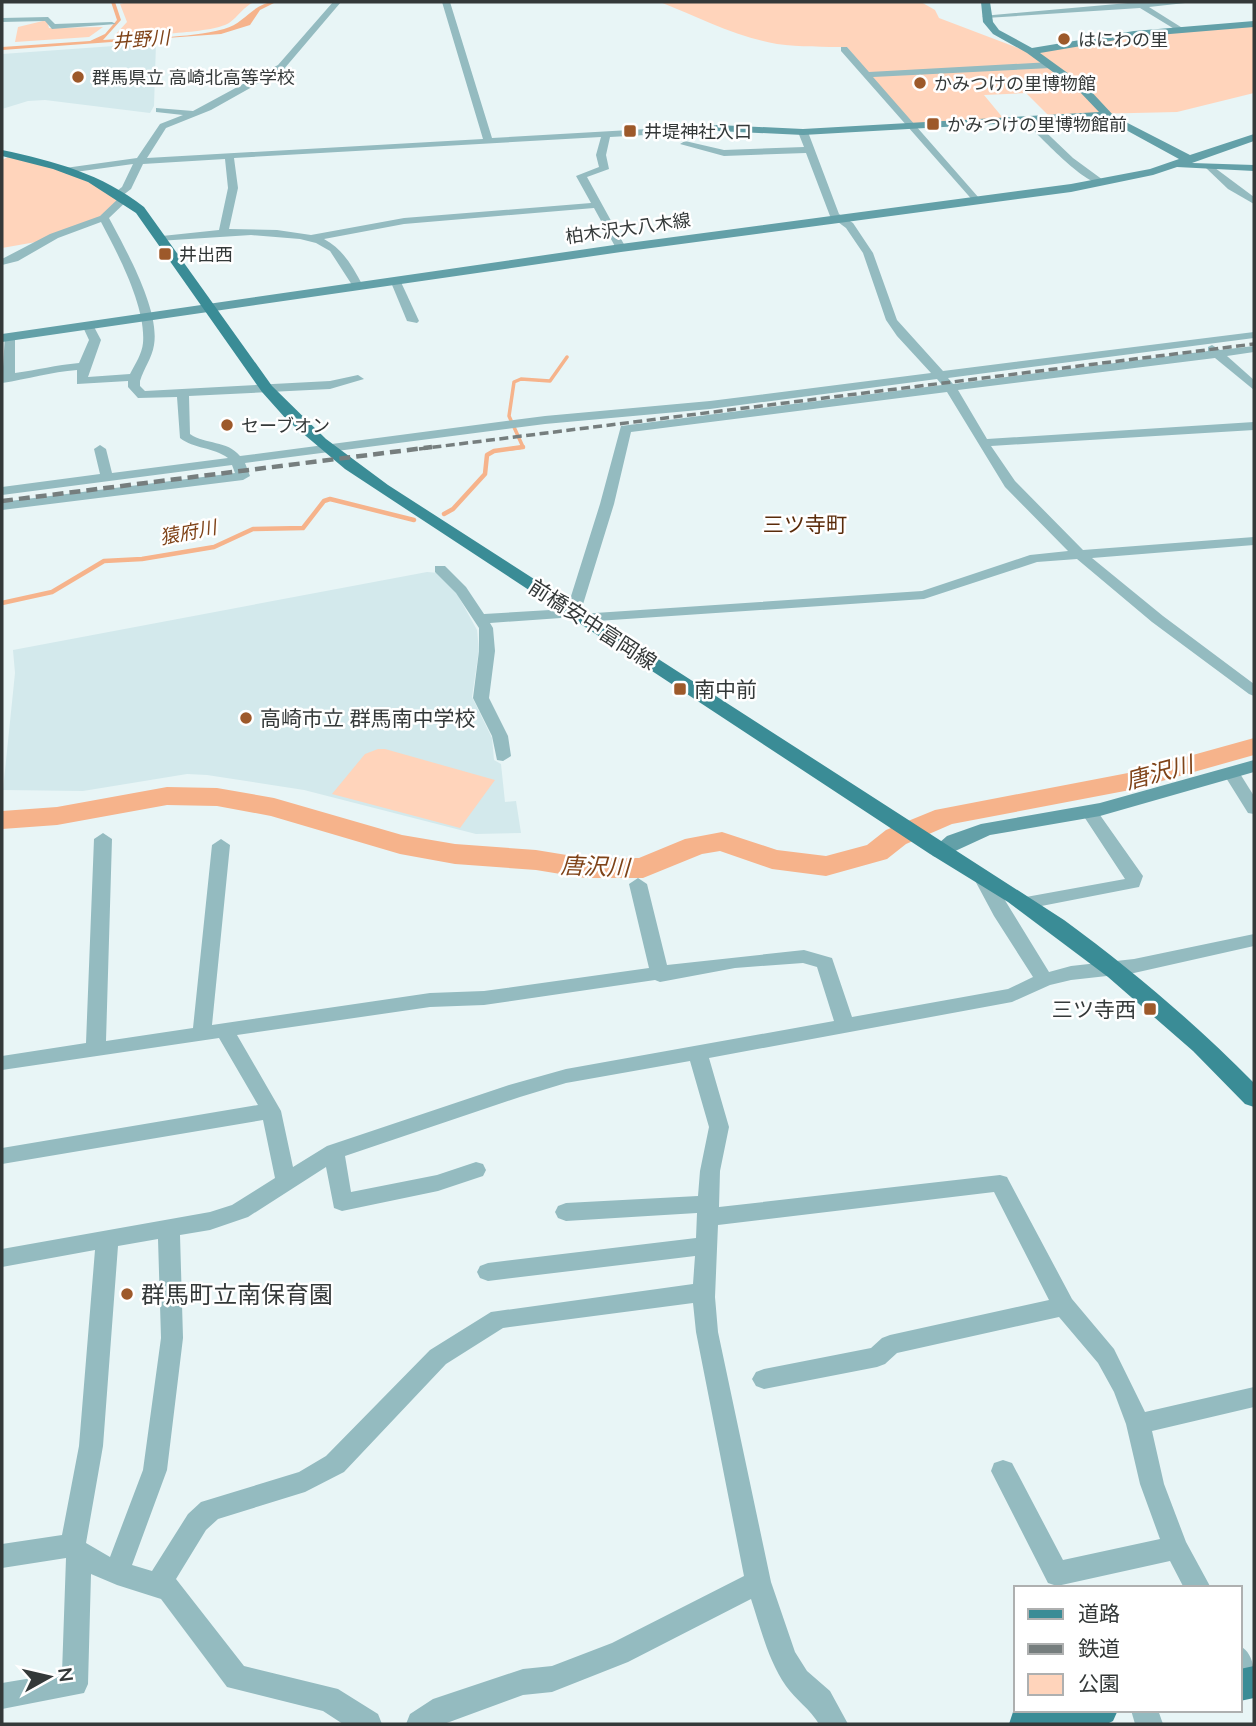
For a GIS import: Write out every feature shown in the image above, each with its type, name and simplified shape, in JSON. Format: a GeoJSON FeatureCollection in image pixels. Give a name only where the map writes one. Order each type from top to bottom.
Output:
{"type":"FeatureCollection","features":[{"type":"Feature","properties":{"kind":"main road","name":"前橋安中富岡線"},"geometry":{"type":"LineString","coordinates":[[2,153],[68,170],[122,196],[147,218],[207,308],[285,411],[327,449],[940,851],[1026,903],[1112,969],[1219,1060],[1254,1098]]}},
{"type":"Feature","properties":{"kind":"main road"},"geometry":{"type":"LineString","coordinates":[[1025,1724],[1091,1712]]}},
{"type":"Feature","properties":{"kind":"street"},"geometry":{"type":"LineString","coordinates":[[2,261],[14,259],[54,236],[104,218],[122,196],[140,161],[163,126],[195,114],[281,67],[337,2]]}},
{"type":"Feature","properties":{"kind":"street"},"geometry":{"type":"LineString","coordinates":[[446,2],[488,140]]}},
{"type":"Feature","properties":{"kind":"street"},"geometry":{"type":"LineString","coordinates":[[985,2],[986,16],[996,32],[1031,51],[1089,93],[1106,115],[1184,162],[1211,168],[1254,168]]}},
{"type":"Feature","properties":{"kind":"street"},"geometry":{"type":"LineString","coordinates":[[986,16],[1190,2]]}},
{"type":"Feature","properties":{"kind":"street"},"geometry":{"type":"LineString","coordinates":[[1139,4],[1181,31]]}},
{"type":"Feature","properties":{"kind":"street"},"geometry":{"type":"LineString","coordinates":[[2,20],[48,19],[52,27],[111,25]]}},
{"type":"Feature","properties":{"kind":"street"},"geometry":{"type":"LineString","coordinates":[[1031,51],[1134,34],[1254,24]]}},
{"type":"Feature","properties":{"kind":"street"},"geometry":{"type":"LineString","coordinates":[[844,48],[909,127],[975,200]]}},
{"type":"Feature","properties":{"kind":"street"},"geometry":{"type":"LineString","coordinates":[[868,75],[1051,65]]}},
{"type":"Feature","properties":{"kind":"street"},"geometry":{"type":"LineString","coordinates":[[159,110],[195,114]]}},
{"type":"Feature","properties":{"kind":"street"},"geometry":{"type":"LineString","coordinates":[[68,170],[140,161],[488,140],[717,128],[803,132],[1106,115]]}},
{"type":"Feature","properties":{"kind":"street"},"geometry":{"type":"LineString","coordinates":[[1028,120],[1070,160],[1100,182]]}},
{"type":"Feature","properties":{"kind":"street"},"geometry":{"type":"LineString","coordinates":[[803,132],[835,216],[862,241],[868,251],[888,315],[950,388],[1009,483],[1080,554],[1254,691]]}},
{"type":"Feature","properties":{"kind":"street"},"geometry":{"type":"LineString","coordinates":[[605,134],[607,140],[601,155],[604,169],[580,176],[621,248]]}},
{"type":"Feature","properties":{"kind":"street","name":"柏木沢大八木線"},"geometry":{"type":"LineString","coordinates":[[5,337],[1100,182],[1153,172],[1254,137]]}},
{"type":"Feature","properties":{"kind":"street"},"geometry":{"type":"LineString","coordinates":[[685,144],[724,153],[810,150]]}},
{"type":"Feature","properties":{"kind":"street"},"geometry":{"type":"LineString","coordinates":[[223,234],[233,188],[229,155]]}},
{"type":"Feature","properties":{"kind":"street"},"geometry":{"type":"LineString","coordinates":[[1211,168],[1231,187],[1254,201]]}},
{"type":"Feature","properties":{"kind":"street"},"geometry":{"type":"LineString","coordinates":[[312,238],[404,221],[598,205]]}},
{"type":"Feature","properties":{"kind":"street"},"geometry":{"type":"LineString","coordinates":[[104,218],[146,317],[149,344],[134,377],[134,387],[142,395],[269,389],[358,379]]}},
{"type":"Feature","properties":{"kind":"street"},"geometry":{"type":"LineString","coordinates":[[162,239],[266,232],[312,238],[326,243],[337,252],[358,286]]}},
{"type":"Feature","properties":{"kind":"street"},"geometry":{"type":"LineString","coordinates":[[395,280],[413,321]]}},
{"type":"Feature","properties":{"kind":"street"},"geometry":{"type":"LineString","coordinates":[[88,325],[95,340],[81,381],[134,377]]}},
{"type":"Feature","properties":{"kind":"street"},"geometry":{"type":"LineString","coordinates":[[2,491],[545,420],[635,412],[1254,335]]}},
{"type":"Feature","properties":{"kind":"street"},"geometry":{"type":"LineString","coordinates":[[5,337],[5,378],[35,374],[46,369],[84,366]]}},
{"type":"Feature","properties":{"kind":"street"},"geometry":{"type":"LineString","coordinates":[[1203,342],[1254,386]]}},
{"type":"Feature","properties":{"kind":"street"},"geometry":{"type":"LineString","coordinates":[[577,615],[625,440],[625,429],[1254,349]]}},
{"type":"Feature","properties":{"kind":"street"},"geometry":{"type":"LineString","coordinates":[[2,506],[243,476],[239,461],[220,446],[192,441],[184,435],[183,394]]}},
{"type":"Feature","properties":{"kind":"street"},"geometry":{"type":"LineString","coordinates":[[635,412],[644,427]]}},
{"type":"Feature","properties":{"kind":"street"},"geometry":{"type":"LineString","coordinates":[[985,443],[1254,426]]}},
{"type":"Feature","properties":{"kind":"street"},"geometry":{"type":"LineString","coordinates":[[100,449],[107,478]]}},
{"type":"Feature","properties":{"kind":"street"},"geometry":{"type":"LineString","coordinates":[[482,619],[925,596],[1035,558],[1254,541]]}},
{"type":"Feature","properties":{"kind":"street"},"geometry":{"type":"LineString","coordinates":[[440,569],[461,590],[482,619],[487,651],[481,698],[500,736],[503,756]]}},
{"type":"Feature","properties":{"kind":"street"},"geometry":{"type":"LineString","coordinates":[[940,851],[953,840],[1000,826],[1089,812],[1254,766]]}},
{"type":"Feature","properties":{"kind":"street"},"geometry":{"type":"LineString","coordinates":[[1231,773],[1254,809]]}},
{"type":"Feature","properties":{"kind":"street"},"geometry":{"type":"LineString","coordinates":[[1026,903],[1133,883],[1134,876],[1089,812]]}},
{"type":"Feature","properties":{"kind":"street"},"geometry":{"type":"LineString","coordinates":[[96,1047],[103,839]]}},
{"type":"Feature","properties":{"kind":"street"},"geometry":{"type":"LineString","coordinates":[[202,1033],[221,845]]}},
{"type":"Feature","properties":{"kind":"street"},"geometry":{"type":"LineString","coordinates":[[981,875],[1003,916],[1044,980]]}},
{"type":"Feature","properties":{"kind":"street"},"geometry":{"type":"LineString","coordinates":[[638,884],[660,975]]}},
{"type":"Feature","properties":{"kind":"street"},"geometry":{"type":"LineString","coordinates":[[2,1258],[169,1230],[240,1212],[334,1152],[516,1090],[566,1076],[1012,995],[1044,980],[1071,972],[1112,969],[1254,940]]}},
{"type":"Feature","properties":{"kind":"street"},"geometry":{"type":"LineString","coordinates":[[2,1063],[96,1047],[225,1031],[430,1000],[484,998],[660,975],[735,962],[804,956],[824,963],[845,1025]]}},
{"type":"Feature","properties":{"kind":"street"},"geometry":{"type":"LineString","coordinates":[[225,1031],[271,1111],[286,1181]]}},
{"type":"Feature","properties":{"kind":"street"},"geometry":{"type":"LineString","coordinates":[[698,1051],[719,1127],[710,1171],[705,1292],[707,1332],[758,1582],[784,1658],[798,1680],[820,1701],[834,1724]]}},
{"type":"Feature","properties":{"kind":"street"},"geometry":{"type":"LineString","coordinates":[[2,1156],[271,1111]]}},
{"type":"Feature","properties":{"kind":"street"},"geometry":{"type":"LineString","coordinates":[[334,1152],[342,1202],[438,1183],[477,1170]]}},
{"type":"Feature","properties":{"kind":"street"},"geometry":{"type":"LineString","coordinates":[[566,1212],[709,1211],[1000,1183],[1064,1306],[1106,1356],[1125,1389],[1138,1424],[1153,1484],[1176,1548],[1197,1586]]}},
{"type":"Feature","properties":{"kind":"street"},"geometry":{"type":"LineString","coordinates":[[117,1573],[155,1470],[172,1338],[169,1230]]}},
{"type":"Feature","properties":{"kind":"street"},"geometry":{"type":"LineString","coordinates":[[2,1696],[75,1684],[76,1550],[91,1446],[107,1241]]}},
{"type":"Feature","properties":{"kind":"street"},"geometry":{"type":"LineString","coordinates":[[488,1272],[708,1246]]}},
{"type":"Feature","properties":{"kind":"street"},"geometry":{"type":"LineString","coordinates":[[158,1585],[197,1522],[210,1510],[305,1481],[335,1464],[438,1356],[499,1319],[705,1292]]}},
{"type":"Feature","properties":{"kind":"street"},"geometry":{"type":"LineString","coordinates":[[764,1379],[877,1357],[890,1345],[1064,1306]]}},
{"type":"Feature","properties":{"kind":"street"},"geometry":{"type":"LineString","coordinates":[[1138,1424],[1254,1396]]}},
{"type":"Feature","properties":{"kind":"street"},"geometry":{"type":"LineString","coordinates":[[1003,1471],[1057,1574],[1176,1548]]}},
{"type":"Feature","properties":{"kind":"street"},"geometry":{"type":"LineString","coordinates":[[2,1556],[76,1550],[117,1573],[169,1589],[236,1678],[328,1699],[368,1724]]}},
{"type":"Feature","properties":{"kind":"street"},"geometry":{"type":"LineString","coordinates":[[420,1724],[443,1709],[523,1682],[552,1679],[619,1653],[758,1582]]}},
{"type":"Feature","properties":{"kind":"street"},"geometry":{"type":"LineString","coordinates":[[1242,1662],[1254,1683]]}},
{"type":"Feature","properties":{"kind":"shaded area","name":"群馬県立 高崎北高等学校"},"geometry":{"type":"Polygon","coordinates":[[[156,43],[154,106],[150,113],[45,100],[28,101],[2,109],[2,54],[156,43]]]}},
{"type":"Feature","properties":{"kind":"shaded area","name":"高崎市立 群馬南中学校"},"geometry":{"type":"Polygon","coordinates":[[[427,572],[439,573],[455,590],[477,630],[479,650],[472,697],[492,738],[494,760],[501,764],[505,802],[516,801],[521,833],[476,834],[304,790],[207,775],[187,774],[83,791],[3,790],[15,673],[13,650],[427,572]]]}},
{"type":"Feature","properties":{"kind":"green space"},"geometry":{"type":"Polygon","coordinates":[[[254,2],[229,23],[220,27],[174,33],[115,35],[127,22],[120,4],[254,2]]]}},
{"type":"Feature","properties":{"kind":"green space"},"geometry":{"type":"Polygon","coordinates":[[[660,2],[921,2],[935,10],[939,18],[1026,51],[1143,35],[1254,26],[1254,93],[1177,112],[1048,115],[1026,93],[984,95],[1003,118],[910,124],[847,47],[794,46],[762,41],[732,32],[660,2]]]}},
{"type":"Feature","properties":{"kind":"green space"},"geometry":{"type":"Polygon","coordinates":[[[47,20],[49,28],[103,27],[89,37],[15,42],[18,27],[47,20]]]}},
{"type":"Feature","properties":{"kind":"green space"},"geometry":{"type":"Polygon","coordinates":[[[8,157],[66,173],[93,184],[118,200],[102,217],[36,242],[2,248],[2,160],[8,157]]]}},
{"type":"Feature","properties":{"kind":"green space"},"geometry":{"type":"Polygon","coordinates":[[[378,749],[495,780],[460,828],[332,794],[365,754],[378,749]]]}},
{"type":"Feature","properties":{"kind":"water","name":"井野川"},"geometry":{"type":"Polygon","coordinates":[[[111,2],[115,2],[121,20],[103,40],[180,36],[224,29],[261,5],[276,2],[260,10],[250,25],[221,34],[2,50],[2,47],[90,41],[105,34],[117,20],[111,2]]]}},
{"type":"Feature","properties":{"kind":"waterway","name":"猿府川"},"geometry":{"type":"LineString","coordinates":[[523,447],[509,416],[514,382],[521,379],[550,381],[567,357]]}},
{"type":"Feature","properties":{"kind":"waterway","name":"猿府川"},"geometry":{"type":"LineString","coordinates":[[444,514],[453,509],[485,474],[487,455],[494,451],[523,447]]}},
{"type":"Feature","properties":{"kind":"waterway","name":"猿府川"},"geometry":{"type":"LineString","coordinates":[[510,449],[523,447]]}},
{"type":"Feature","properties":{"kind":"waterway","name":"猿府川"},"geometry":{"type":"LineString","coordinates":[[2,603],[52,592],[104,561],[142,559],[214,547],[253,529],[303,528],[324,501],[330,499],[414,520]]}},
{"type":"Feature","properties":{"kind":"waterway","name":"唐沢川"},"geometry":{"type":"LineString","coordinates":[[2,820],[57,816],[167,796],[217,797],[274,807],[400,844],[455,854],[536,860],[585,868],[643,868],[695,846],[722,841],[772,859],[826,866],[877,852],[896,837],[945,816],[1130,781],[1254,746]]}},
{"type":"Feature","properties":{"kind":"railway"},"geometry":{"type":"LineString","coordinates":[[419,449],[1254,344]]}},
{"type":"Feature","properties":{"kind":"railway"},"geometry":{"type":"LineString","coordinates":[[2,501],[432,447]]}},
{"type":"Feature","properties":{"kind":"place","name":"はにわの里"},"geometry":{"type":"Point","coordinates":[1064,39]}},
{"type":"Feature","properties":{"kind":"place","name":"群馬県立 高崎北高等学校"},"geometry":{"type":"Point","coordinates":[78,77]}},
{"type":"Feature","properties":{"kind":"place","name":"かみつけの里博物館"},"geometry":{"type":"Point","coordinates":[920,83]}},
{"type":"Feature","properties":{"kind":"place","name":"かみつけの里博物館前"},"geometry":{"type":"Point","coordinates":[933,124]}},
{"type":"Feature","properties":{"kind":"place","name":"井堤神社入口"},"geometry":{"type":"Point","coordinates":[630,131]}},
{"type":"Feature","properties":{"kind":"place","name":"井出西"},"geometry":{"type":"Point","coordinates":[165,254]}},
{"type":"Feature","properties":{"kind":"place","name":"セーブオン"},"geometry":{"type":"Point","coordinates":[227,425]}},
{"type":"Feature","properties":{"kind":"place","name":"南中前"},"geometry":{"type":"Point","coordinates":[680,689]}},
{"type":"Feature","properties":{"kind":"place","name":"高崎市立 群馬南中学校"},"geometry":{"type":"Point","coordinates":[246,718]}},
{"type":"Feature","properties":{"kind":"place","name":"三ツ寺西"},"geometry":{"type":"Point","coordinates":[1150,1009]}},
{"type":"Feature","properties":{"kind":"place","name":"群馬町立南保育園"},"geometry":{"type":"Point","coordinates":[127,1294]}},
{"type":"Feature","properties":{"kind":"district","name":"三ツ寺町"},"geometry":{"type":"Point","coordinates":[805,524]}}]}
